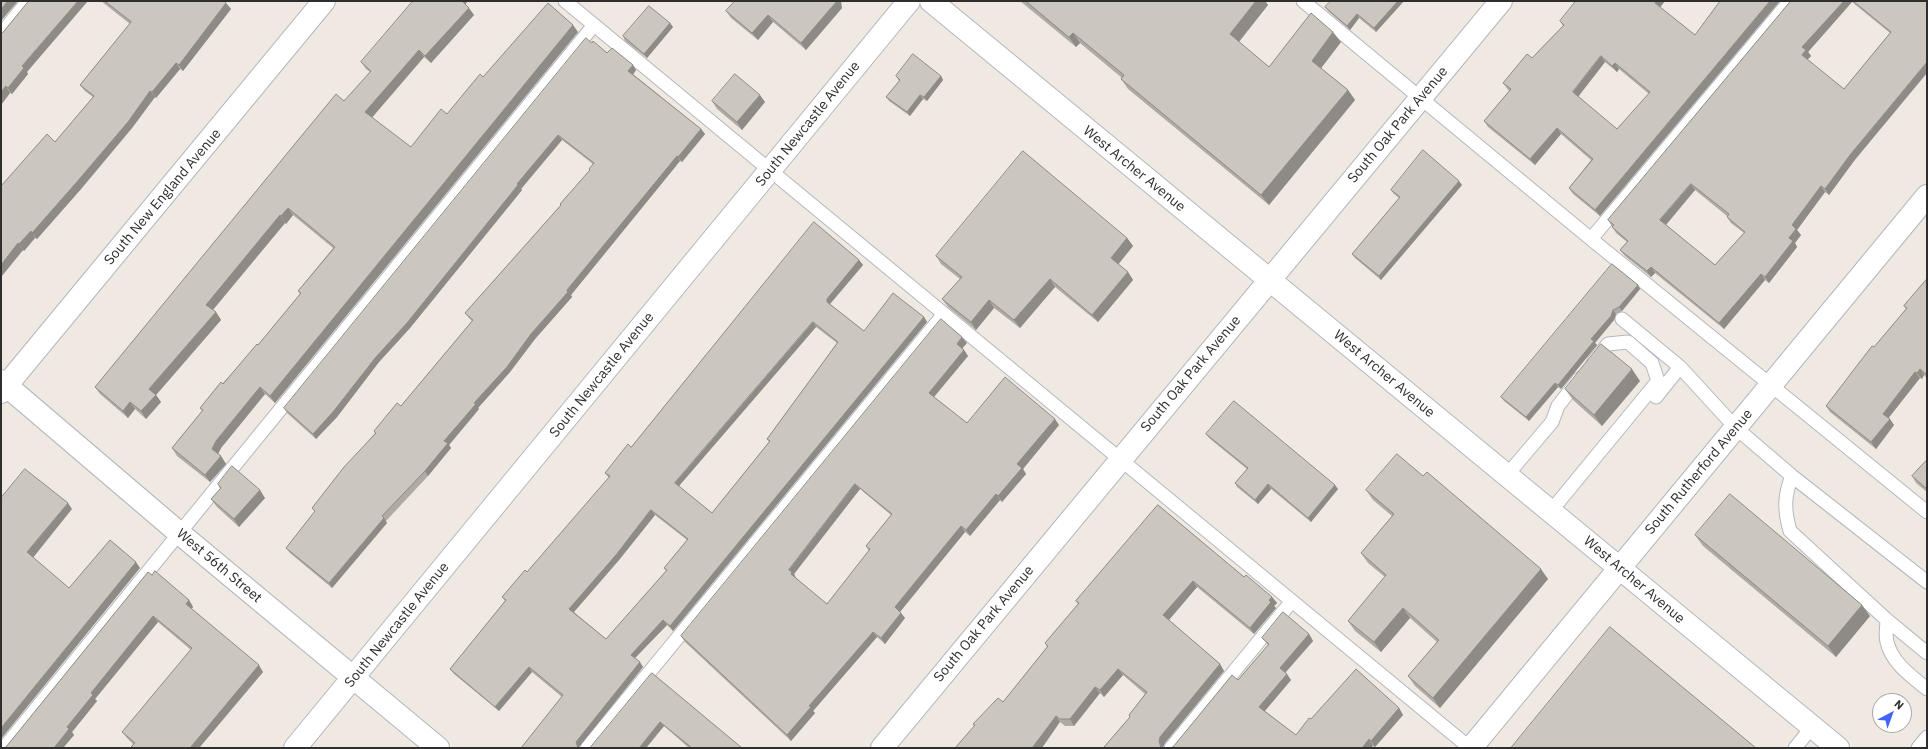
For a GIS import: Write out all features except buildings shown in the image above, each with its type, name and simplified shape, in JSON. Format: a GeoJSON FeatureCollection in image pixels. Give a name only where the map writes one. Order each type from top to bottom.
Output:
{"type":"FeatureCollection","features":[{"type":"Feature","properties":{"kind":"street","name":"South New England Avenue"},"geometry":{"type":"LineString","coordinates":[[3,386],[324,1]]}},
{"type":"Feature","properties":{"kind":"street","name":"South Newcastle Avenue"},"geometry":{"type":"LineString","coordinates":[[296,748],[909,1]]}},
{"type":"Feature","properties":{"kind":"street","name":"West Archer Avenue"},"geometry":{"type":"LineString","coordinates":[[931,1],[1838,748]]}},
{"type":"Feature","properties":{"kind":"street","name":"South Oak Park Avenue"},"geometry":{"type":"LineString","coordinates":[[882,748],[1501,1]]}},
{"type":"Feature","properties":{"kind":"street","name":"South Rutherford Avenue"},"geometry":{"type":"LineString","coordinates":[[1470,748],[1927,196]]}},
{"type":"Feature","properties":{"kind":"street","name":"West 56th Street"},"geometry":{"type":"LineString","coordinates":[[3,386],[438,748]]}},
{"type":"Feature","properties":{"kind":"lane"},"geometry":{"type":"LineString","coordinates":[[1,34],[28,1]]}},
{"type":"Feature","properties":{"kind":"lane"},"geometry":{"type":"LineString","coordinates":[[565,1],[1470,748]]}},
{"type":"Feature","properties":{"kind":"lane"},"geometry":{"type":"LineString","coordinates":[[1303,1],[1591,239],[1927,512]]}},
{"type":"Feature","properties":{"kind":"lane"},"geometry":{"type":"LineString","coordinates":[[1591,239],[1790,1]]}},
{"type":"Feature","properties":{"kind":"lane"},"geometry":{"type":"LineString","coordinates":[[4,748],[178,532],[594,25]]}},
{"type":"Feature","properties":{"kind":"lane"},"geometry":{"type":"LineString","coordinates":[[587,748],[944,314]]}},
{"type":"Feature","properties":{"kind":"lane"},"geometry":{"type":"LineString","coordinates":[[1622,319],[1680,367],[1736,428],[1792,476],[1927,582]]}},
{"type":"Feature","properties":{"kind":"lane"},"geometry":{"type":"LineString","coordinates":[[1507,475],[1552,422],[1558,406],[1608,344],[1628,342],[1652,363],[1658,381],[1551,512]]}},
{"type":"Feature","properties":{"kind":"lane"},"geometry":{"type":"LineString","coordinates":[[1602,449],[1616,446],[1680,367]]}},
{"type":"Feature","properties":{"kind":"lane"},"geometry":{"type":"LineString","coordinates":[[1792,476],[1785,498],[1785,513],[1790,531],[1887,620],[1927,653]]}},
{"type":"Feature","properties":{"kind":"lane"},"geometry":{"type":"LineString","coordinates":[[1171,748],[1292,601]]}},
{"type":"Feature","properties":{"kind":"lane"},"geometry":{"type":"LineString","coordinates":[[1887,620],[1886,641],[1892,654],[1904,670],[1927,688]]}},
{"type":"Feature","properties":{"kind":"lane"},"geometry":{"type":"LineString","coordinates":[[1795,748],[1812,727]]}},
{"type":"Feature","properties":{"kind":"lane"},"geometry":{"type":"LineString","coordinates":[[1918,748],[1927,737]]}}]}
